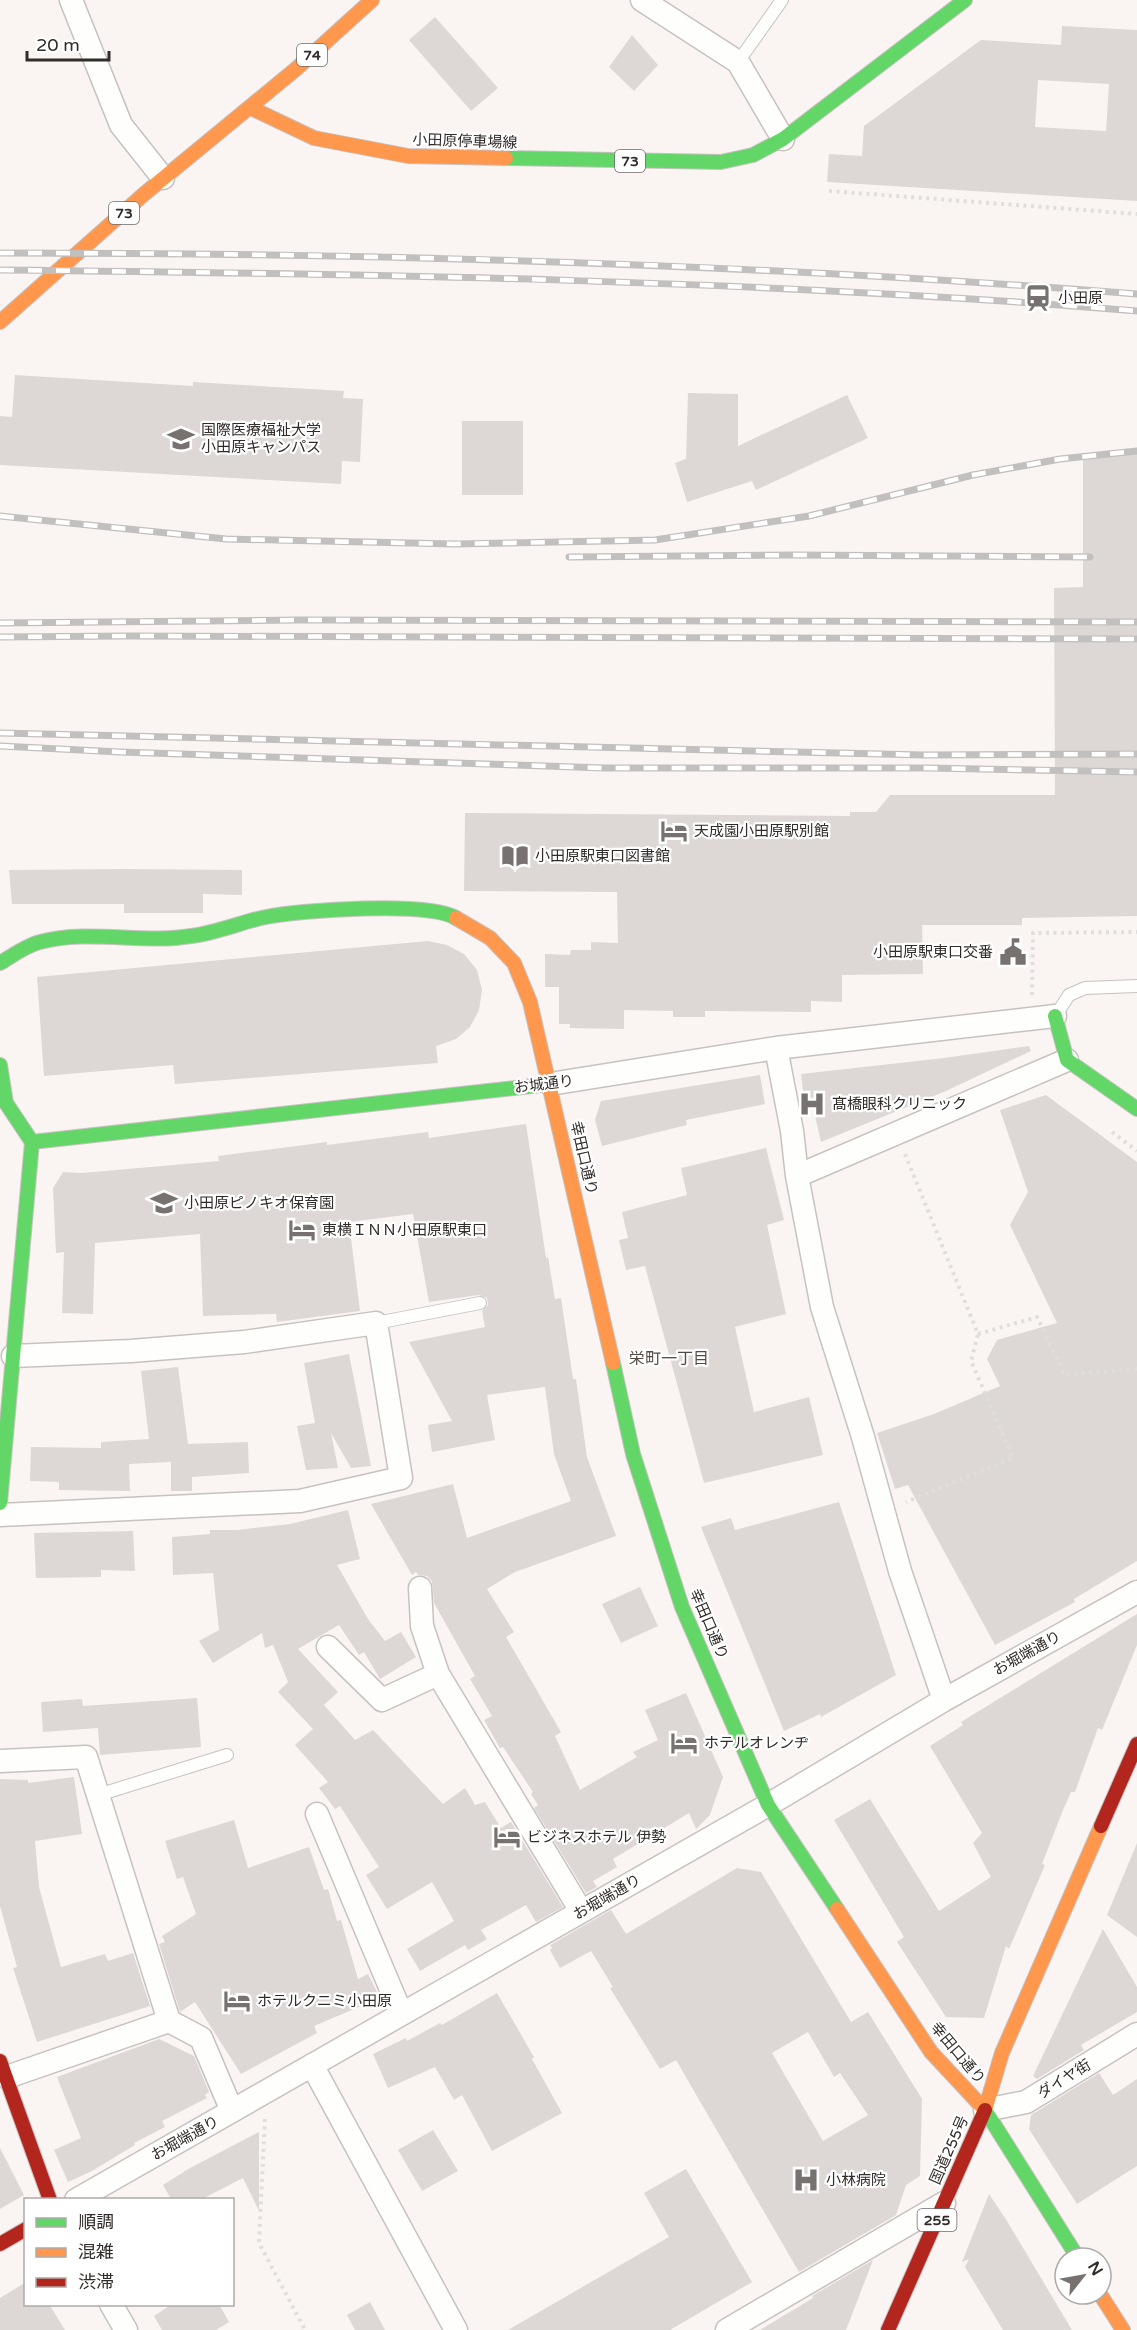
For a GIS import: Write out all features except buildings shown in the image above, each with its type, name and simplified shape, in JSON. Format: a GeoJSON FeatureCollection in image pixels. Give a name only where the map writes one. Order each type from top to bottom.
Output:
{"type":"FeatureCollection","features":[{"type":"Feature","properties":{"kind":"main road","name":"74"},"geometry":{"type":"LineString","coordinates":[[251,108],[372,0]]}},
{"type":"Feature","properties":{"kind":"main road","name":"小田原停車場線"},"geometry":{"type":"LineString","coordinates":[[251,108],[314,138],[408,156],[721,162],[753,155],[783,140],[964,0]]}},
{"type":"Feature","properties":{"kind":"main road","name":"73"},"geometry":{"type":"LineString","coordinates":[[0,322],[163,178],[251,108]]}},
{"type":"Feature","properties":{"kind":"main road","name":"幸田口通り"},"geometry":{"type":"LineString","coordinates":[[0,963],[39,942],[81,937],[188,937],[211,933],[266,917],[315,911],[407,908],[450,914],[490,938],[514,963],[530,1002],[550,1084],[633,1454],[682,1607],[768,1805],[931,2052],[985,2110]]}},
{"type":"Feature","properties":{"kind":"main road"},"geometry":{"type":"LineString","coordinates":[[1055,1016],[1066,1060],[1137,1109]]}},
{"type":"Feature","properties":{"kind":"main road"},"geometry":{"type":"LineString","coordinates":[[0,1065],[6,1103],[32,1142],[0,1503]]}},
{"type":"Feature","properties":{"kind":"main road","name":"お城通り"},"geometry":{"type":"LineString","coordinates":[[32,1142],[550,1084]]}},
{"type":"Feature","properties":{"kind":"main road"},"geometry":{"type":"LineString","coordinates":[[985,2110],[1002,2053],[1137,1744]]}},
{"type":"Feature","properties":{"kind":"main road"},"geometry":{"type":"LineString","coordinates":[[3,2069],[50,2198]]}},
{"type":"Feature","properties":{"kind":"main road","name":"国道255号"},"geometry":{"type":"LineString","coordinates":[[888,2330],[985,2110]]}},
{"type":"Feature","properties":{"kind":"main road","name":"国道255号"},"geometry":{"type":"LineString","coordinates":[[985,2110],[1070,2246]]}},
{"type":"Feature","properties":{"kind":"main road"},"geometry":{"type":"LineString","coordinates":[[0,2244],[24,2230]]}},
{"type":"Feature","properties":{"kind":"main road"},"geometry":{"type":"LineString","coordinates":[[1108,2306],[1123,2330]]}},
{"type":"Feature","properties":{"kind":"street"},"geometry":{"type":"LineString","coordinates":[[71,0],[122,125],[163,178]]}},
{"type":"Feature","properties":{"kind":"street"},"geometry":{"type":"LineString","coordinates":[[642,0],[738,62],[783,140]]}},
{"type":"Feature","properties":{"kind":"street","name":"お城通り"},"geometry":{"type":"LineString","coordinates":[[550,1084],[776,1048],[1055,1016]]}},
{"type":"Feature","properties":{"kind":"street"},"geometry":{"type":"LineString","coordinates":[[776,1048],[822,1307],[863,1437],[900,1571],[944,1700]]}},
{"type":"Feature","properties":{"kind":"street"},"geometry":{"type":"LineString","coordinates":[[797,1176],[1066,1060]]}},
{"type":"Feature","properties":{"kind":"street"},"geometry":{"type":"LineString","coordinates":[[0,1515],[300,1501],[400,1478],[376,1323],[244,1342],[131,1351],[13,1356]]}},
{"type":"Feature","properties":{"kind":"street"},"geometry":{"type":"LineString","coordinates":[[420,1588],[422,1626],[438,1674],[581,1911]]}},
{"type":"Feature","properties":{"kind":"street","name":"お堀端通り"},"geometry":{"type":"LineString","coordinates":[[78,2198],[768,1805],[944,1700],[1137,1592]]}},
{"type":"Feature","properties":{"kind":"street"},"geometry":{"type":"LineString","coordinates":[[328,1647],[382,1700],[438,1674]]}},
{"type":"Feature","properties":{"kind":"street"},"geometry":{"type":"LineString","coordinates":[[0,1761],[87,1757],[169,2021]]}},
{"type":"Feature","properties":{"kind":"street"},"geometry":{"type":"LineString","coordinates":[[317,1814],[401,2013]]}},
{"type":"Feature","properties":{"kind":"street"},"geometry":{"type":"LineString","coordinates":[[3,2069],[169,2021],[201,2038],[232,2111]]}},
{"type":"Feature","properties":{"kind":"street","name":"ダイヤ街"},"geometry":{"type":"LineString","coordinates":[[985,2110],[1026,2102],[1137,2034]]}},
{"type":"Feature","properties":{"kind":"street"},"geometry":{"type":"LineString","coordinates":[[312,2065],[456,2330]]}},
{"type":"Feature","properties":{"kind":"street"},"geometry":{"type":"LineString","coordinates":[[727,2330],[944,2203]]}},
{"type":"Feature","properties":{"kind":"street"},"geometry":{"type":"LineString","coordinates":[[112,2306],[126,2330]]}},
{"type":"Feature","properties":{"kind":"lane"},"geometry":{"type":"LineString","coordinates":[[738,62],[782,0]]}},
{"type":"Feature","properties":{"kind":"lane"},"geometry":{"type":"LineString","coordinates":[[1055,1016],[1069,995],[1085,988],[1137,986]]}},
{"type":"Feature","properties":{"kind":"lane"},"geometry":{"type":"LineString","coordinates":[[376,1323],[480,1303]]}},
{"type":"Feature","properties":{"kind":"lane"},"geometry":{"type":"LineString","coordinates":[[98,1796],[227,1755]]}},
{"type":"Feature","properties":{"kind":"path"},"geometry":{"type":"LineString","coordinates":[[829,190],[1137,214]]}},
{"type":"Feature","properties":{"kind":"path"},"geometry":{"type":"LineString","coordinates":[[1032,998],[1033,933],[1135,932]]}},
{"type":"Feature","properties":{"kind":"path"},"geometry":{"type":"LineString","coordinates":[[884,1511],[1013,1458],[971,1362],[978,1334],[897,1134]]}},
{"type":"Feature","properties":{"kind":"path"},"geometry":{"type":"LineString","coordinates":[[978,1334],[1037,1317],[1065,1375],[1137,1368]]}},
{"type":"Feature","properties":{"kind":"path"},"geometry":{"type":"LineString","coordinates":[[266,2092],[259,2243],[305,2330]]}},
{"type":"Feature","properties":{"kind":"railway"},"geometry":{"type":"LineString","coordinates":[[0,253],[284,255],[569,262],[853,275],[1137,294]]}},
{"type":"Feature","properties":{"kind":"railway"},"geometry":{"type":"LineString","coordinates":[[0,270],[427,277],[711,285],[1137,311]]}},
{"type":"Feature","properties":{"kind":"railway"},"geometry":{"type":"LineString","coordinates":[[0,516],[226,539],[454,544],[655,540],[809,516],[973,475],[1060,459],[1137,451]]}},
{"type":"Feature","properties":{"kind":"railway"},"geometry":{"type":"LineString","coordinates":[[569,557],[793,555],[1090,557]]}},
{"type":"Feature","properties":{"kind":"railway"},"geometry":{"type":"LineString","coordinates":[[0,623],[300,620],[1137,622]]}},
{"type":"Feature","properties":{"kind":"railway"},"geometry":{"type":"LineString","coordinates":[[0,637],[1137,639]]}},
{"type":"Feature","properties":{"kind":"railway"},"geometry":{"type":"LineString","coordinates":[[0,733],[924,755],[1137,754]]}},
{"type":"Feature","properties":{"kind":"railway"},"geometry":{"type":"LineString","coordinates":[[0,746],[605,768],[928,768],[1137,772]]}},
{"type":"Feature","properties":{"kind":"traffic: fast"},"geometry":{"type":"LineString","coordinates":[[506,158],[721,162],[753,155],[783,139],[965,0]]}},
{"type":"Feature","properties":{"kind":"traffic: fast"},"geometry":{"type":"LineString","coordinates":[[0,963],[30,946],[59,938],[191,936],[283,914],[393,908],[441,913],[456,918]]}},
{"type":"Feature","properties":{"kind":"traffic: fast"},"geometry":{"type":"LineString","coordinates":[[1055,1016],[1067,1060],[1137,1109]]}},
{"type":"Feature","properties":{"kind":"traffic: fast"},"geometry":{"type":"LineString","coordinates":[[0,1065],[6,1103],[32,1142],[0,1503]]}},
{"type":"Feature","properties":{"kind":"traffic: fast"},"geometry":{"type":"LineString","coordinates":[[32,1142],[550,1084]]}},
{"type":"Feature","properties":{"kind":"traffic: fast"},"geometry":{"type":"LineString","coordinates":[[613,1363],[633,1454],[682,1607],[768,1805],[837,1909]]}},
{"type":"Feature","properties":{"kind":"traffic: fast"},"geometry":{"type":"LineString","coordinates":[[985,2110],[1070,2246]]}},
{"type":"Feature","properties":{"kind":"traffic: slow"},"geometry":{"type":"LineString","coordinates":[[0,322],[143,195],[296,69],[372,0]]}},
{"type":"Feature","properties":{"kind":"traffic: slow"},"geometry":{"type":"LineString","coordinates":[[251,108],[314,138],[408,156],[506,158]]}},
{"type":"Feature","properties":{"kind":"traffic: slow"},"geometry":{"type":"LineString","coordinates":[[456,918],[490,938],[514,963],[530,1002],[613,1363]]}},
{"type":"Feature","properties":{"kind":"traffic: slow"},"geometry":{"type":"LineString","coordinates":[[985,2110],[1002,2053],[1101,1826]]}},
{"type":"Feature","properties":{"kind":"traffic: slow"},"geometry":{"type":"LineString","coordinates":[[837,1909],[931,2052],[985,2110]]}},
{"type":"Feature","properties":{"kind":"traffic: slow"},"geometry":{"type":"LineString","coordinates":[[1108,2306],[1123,2330]]}},
{"type":"Feature","properties":{"kind":"traffic: jam"},"geometry":{"type":"LineString","coordinates":[[1101,1826],[1137,1744]]}},
{"type":"Feature","properties":{"kind":"traffic: jam"},"geometry":{"type":"LineString","coordinates":[[0,2061],[49,2198]]}},
{"type":"Feature","properties":{"kind":"traffic: jam"},"geometry":{"type":"LineString","coordinates":[[888,2330],[985,2110]]}},
{"type":"Feature","properties":{"kind":"traffic: jam"},"geometry":{"type":"LineString","coordinates":[[0,2244],[24,2230]]}},
{"type":"Feature","properties":{"kind":"place","name":"小田原"},"geometry":{"type":"Point","coordinates":[1038,298]}},
{"type":"Feature","properties":{"kind":"place","name":"国際医療福祉大学 小田原キャンパス"},"geometry":{"type":"Point","coordinates":[181,439]}},
{"type":"Feature","properties":{"kind":"place","name":"天成園小田原駅別館"},"geometry":{"type":"Point","coordinates":[674,831]}},
{"type":"Feature","properties":{"kind":"place","name":"小田原駅東口図書館"},"geometry":{"type":"Point","coordinates":[515,856]}},
{"type":"Feature","properties":{"kind":"place","name":"小田原駅東口交番"},"geometry":{"type":"Point","coordinates":[1013,952]}},
{"type":"Feature","properties":{"kind":"place","name":"髙橋眼科クリニック"},"geometry":{"type":"Point","coordinates":[812,1104]}},
{"type":"Feature","properties":{"kind":"place","name":"小田原ピノキオ保育園"},"geometry":{"type":"Point","coordinates":[164,1203]}},
{"type":"Feature","properties":{"kind":"place","name":"東横ＩＮＮ小田原駅東口"},"geometry":{"type":"Point","coordinates":[302,1230]}},
{"type":"Feature","properties":{"kind":"place","name":"ホテルオレンヂ"},"geometry":{"type":"Point","coordinates":[684,1743]}},
{"type":"Feature","properties":{"kind":"place","name":"ビジネスホテル 伊勢"},"geometry":{"type":"Point","coordinates":[507,1837]}},
{"type":"Feature","properties":{"kind":"place","name":"ホテルクニミ小田原"},"geometry":{"type":"Point","coordinates":[237,2001]}},
{"type":"Feature","properties":{"kind":"place","name":"小林病院"},"geometry":{"type":"Point","coordinates":[806,2180]}},
{"type":"Feature","properties":{"kind":"district","name":"栄町一丁目"},"geometry":{"type":"Point","coordinates":[669,1358]}}]}
